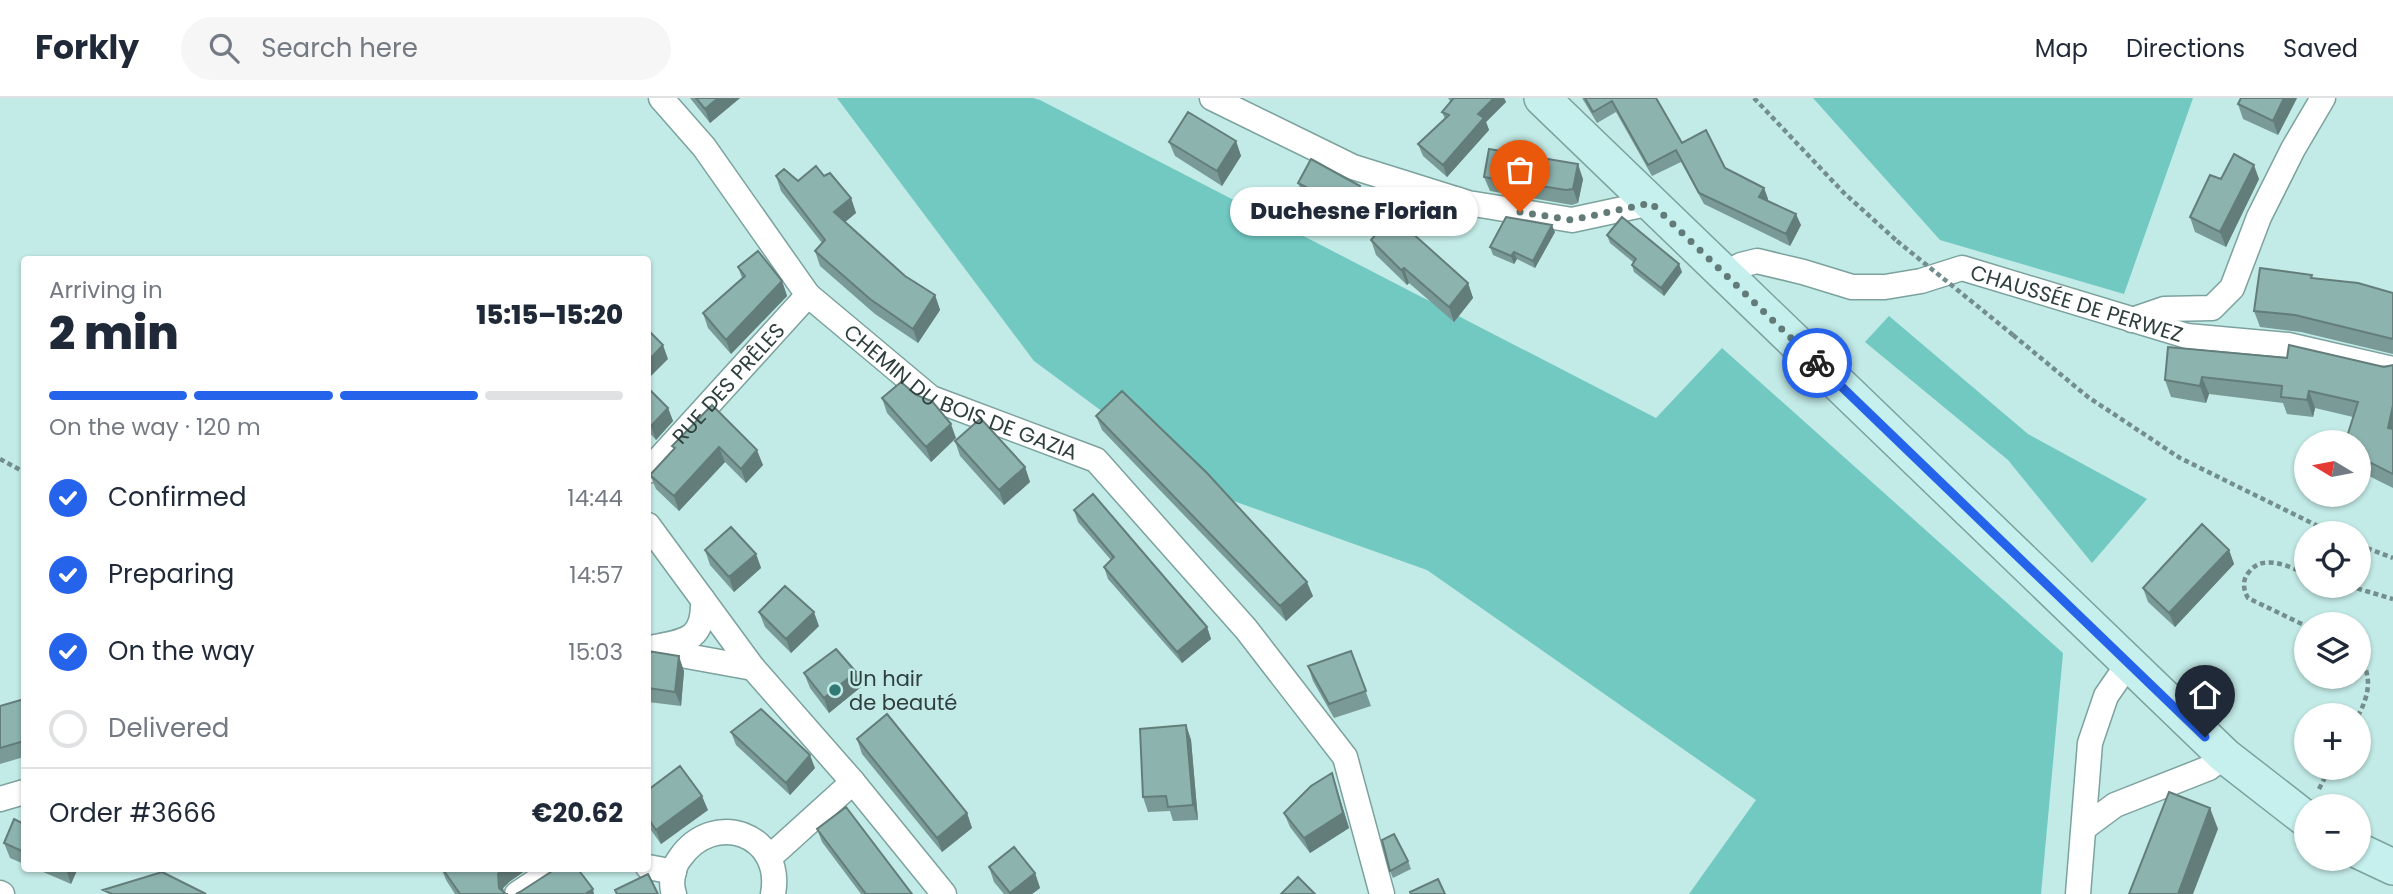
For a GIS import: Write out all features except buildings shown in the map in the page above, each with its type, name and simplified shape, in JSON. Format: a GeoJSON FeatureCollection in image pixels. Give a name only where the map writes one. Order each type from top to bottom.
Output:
{"type":"FeatureCollection","features":[{"type":"Feature","properties":{"kind":"main road"},"geometry":{"type":"LineString","coordinates":[[1542,98],[2225,756],[2294,809]]}},
{"type":"Feature","properties":{"kind":"main road"},"geometry":{"type":"LineString","coordinates":[[2371,857],[2393,867]]}},
{"type":"Feature","properties":{"kind":"street","name":"CHEMIN DU BOIS DE GAZIA"},"geometry":{"type":"LineString","coordinates":[[661,98],[704,147],[808,295],[931,398],[1096,460],[1246,629],[1345,757],[1382,894]]}},
{"type":"Feature","properties":{"kind":"street"},"geometry":{"type":"LineString","coordinates":[[1212,98],[1353,167],[1468,203],[1572,220],[1651,203]]}},
{"type":"Feature","properties":{"kind":"street"},"geometry":{"type":"LineString","coordinates":[[2132,320],[2164,309],[2212,308],[2232,288],[2259,217],[2293,149],[2323,98]]}},
{"type":"Feature","properties":{"kind":"street","name":"CHAUSSÉE DE PERWEZ"},"geometry":{"type":"LineString","coordinates":[[1725,274],[1741,265],[1757,261],[1852,287],[1885,287],[1921,281],[1962,268],[2187,335],[2288,345],[2393,369]]}},
{"type":"Feature","properties":{"kind":"street","name":"RUE DES PRÊLES"},"geometry":{"type":"LineString","coordinates":[[651,468],[808,295]]}},
{"type":"Feature","properties":{"kind":"street"},"geometry":{"type":"LineString","coordinates":[[656,547],[703,600],[753,668],[853,782],[944,894]]}},
{"type":"Feature","properties":{"kind":"street"},"geometry":{"type":"LineString","coordinates":[[651,648],[685,641],[697,631],[703,600]]}},
{"type":"Feature","properties":{"kind":"street"},"geometry":{"type":"LineString","coordinates":[[651,650],[753,668]]}},
{"type":"Feature","properties":{"kind":"street"},"geometry":{"type":"LineString","coordinates":[[2078,894],[2090,743],[2106,696],[2128,664]]}},
{"type":"Feature","properties":{"kind":"street"},"geometry":{"type":"LineString","coordinates":[[2084,828],[2115,805],[2209,768],[2225,756]]}},
{"type":"Feature","properties":{"kind":"street"},"geometry":{"type":"LineString","coordinates":[[769,857],[853,782]]}},
{"type":"Feature","properties":{"kind":"street"},"geometry":{"type":"LineString","coordinates":[[0,799],[21,793]]}},
{"type":"Feature","properties":{"kind":"street"},"geometry":{"type":"LineString","coordinates":[[651,869],[674,883],[677,861],[691,843],[711,832],[734,831],[755,840],[769,857],[776,879],[773,894]]}},
{"type":"Feature","properties":{"kind":"street"},"geometry":{"type":"LineString","coordinates":[[517,894],[550,872]]}},
{"type":"Feature","properties":{"kind":"path"},"geometry":{"type":"LineString","coordinates":[[1754,98],[1843,192],[1897,241],[2088,397],[2180,458],[2308,521]]}},
{"type":"Feature","properties":{"kind":"path"},"geometry":{"type":"LineString","coordinates":[[0,459],[21,470]]}},
{"type":"Feature","properties":{"kind":"path"},"geometry":{"type":"LineString","coordinates":[[2371,550],[2393,558]]}},
{"type":"Feature","properties":{"kind":"path"},"geometry":{"type":"LineString","coordinates":[[2294,570],[2265,562],[2252,568],[2244,583],[2248,598],[2294,620]]}},
{"type":"Feature","properties":{"kind":"path"},"geometry":{"type":"LineString","coordinates":[[2371,592],[2393,599]]}},
{"type":"Feature","properties":{"kind":"shaded area"},"geometry":{"type":"Polygon","coordinates":[[[837,98],[1040,100],[1656,418],[1722,348],[2063,653],[2041,894],[1689,894],[1756,800],[1427,570],[1214,494],[1034,361],[837,98]]]}},
{"type":"Feature","properties":{"kind":"shaded area"},"geometry":{"type":"Polygon","coordinates":[[[1813,98],[2193,98],[2124,294],[1940,240],[1813,98]]]}},
{"type":"Feature","properties":{"kind":"shaded area"},"geometry":{"type":"Polygon","coordinates":[[[1889,316],[2028,434],[2147,499],[2092,563],[2008,460],[1865,342],[1889,316]]]}},
{"type":"Feature","properties":{"kind":"way so far"},"geometry":{"type":"LineString","coordinates":[[1520,212],[1572,220],[1651,203],[1817,363]]}},
{"type":"Feature","properties":{"kind":"place","name":"Duchesne Florian"},"geometry":{"type":"Point","coordinates":[1520,212]}},
{"type":"Feature","properties":{"kind":"place","name":"Un hair de beauté"},"geometry":{"type":"Point","coordinates":[835,690]}},
{"type":"Feature","properties":{"kind":"route"},"geometry":{"type":"LineString","coordinates":[[1817,363],[2205,737]]}}]}
